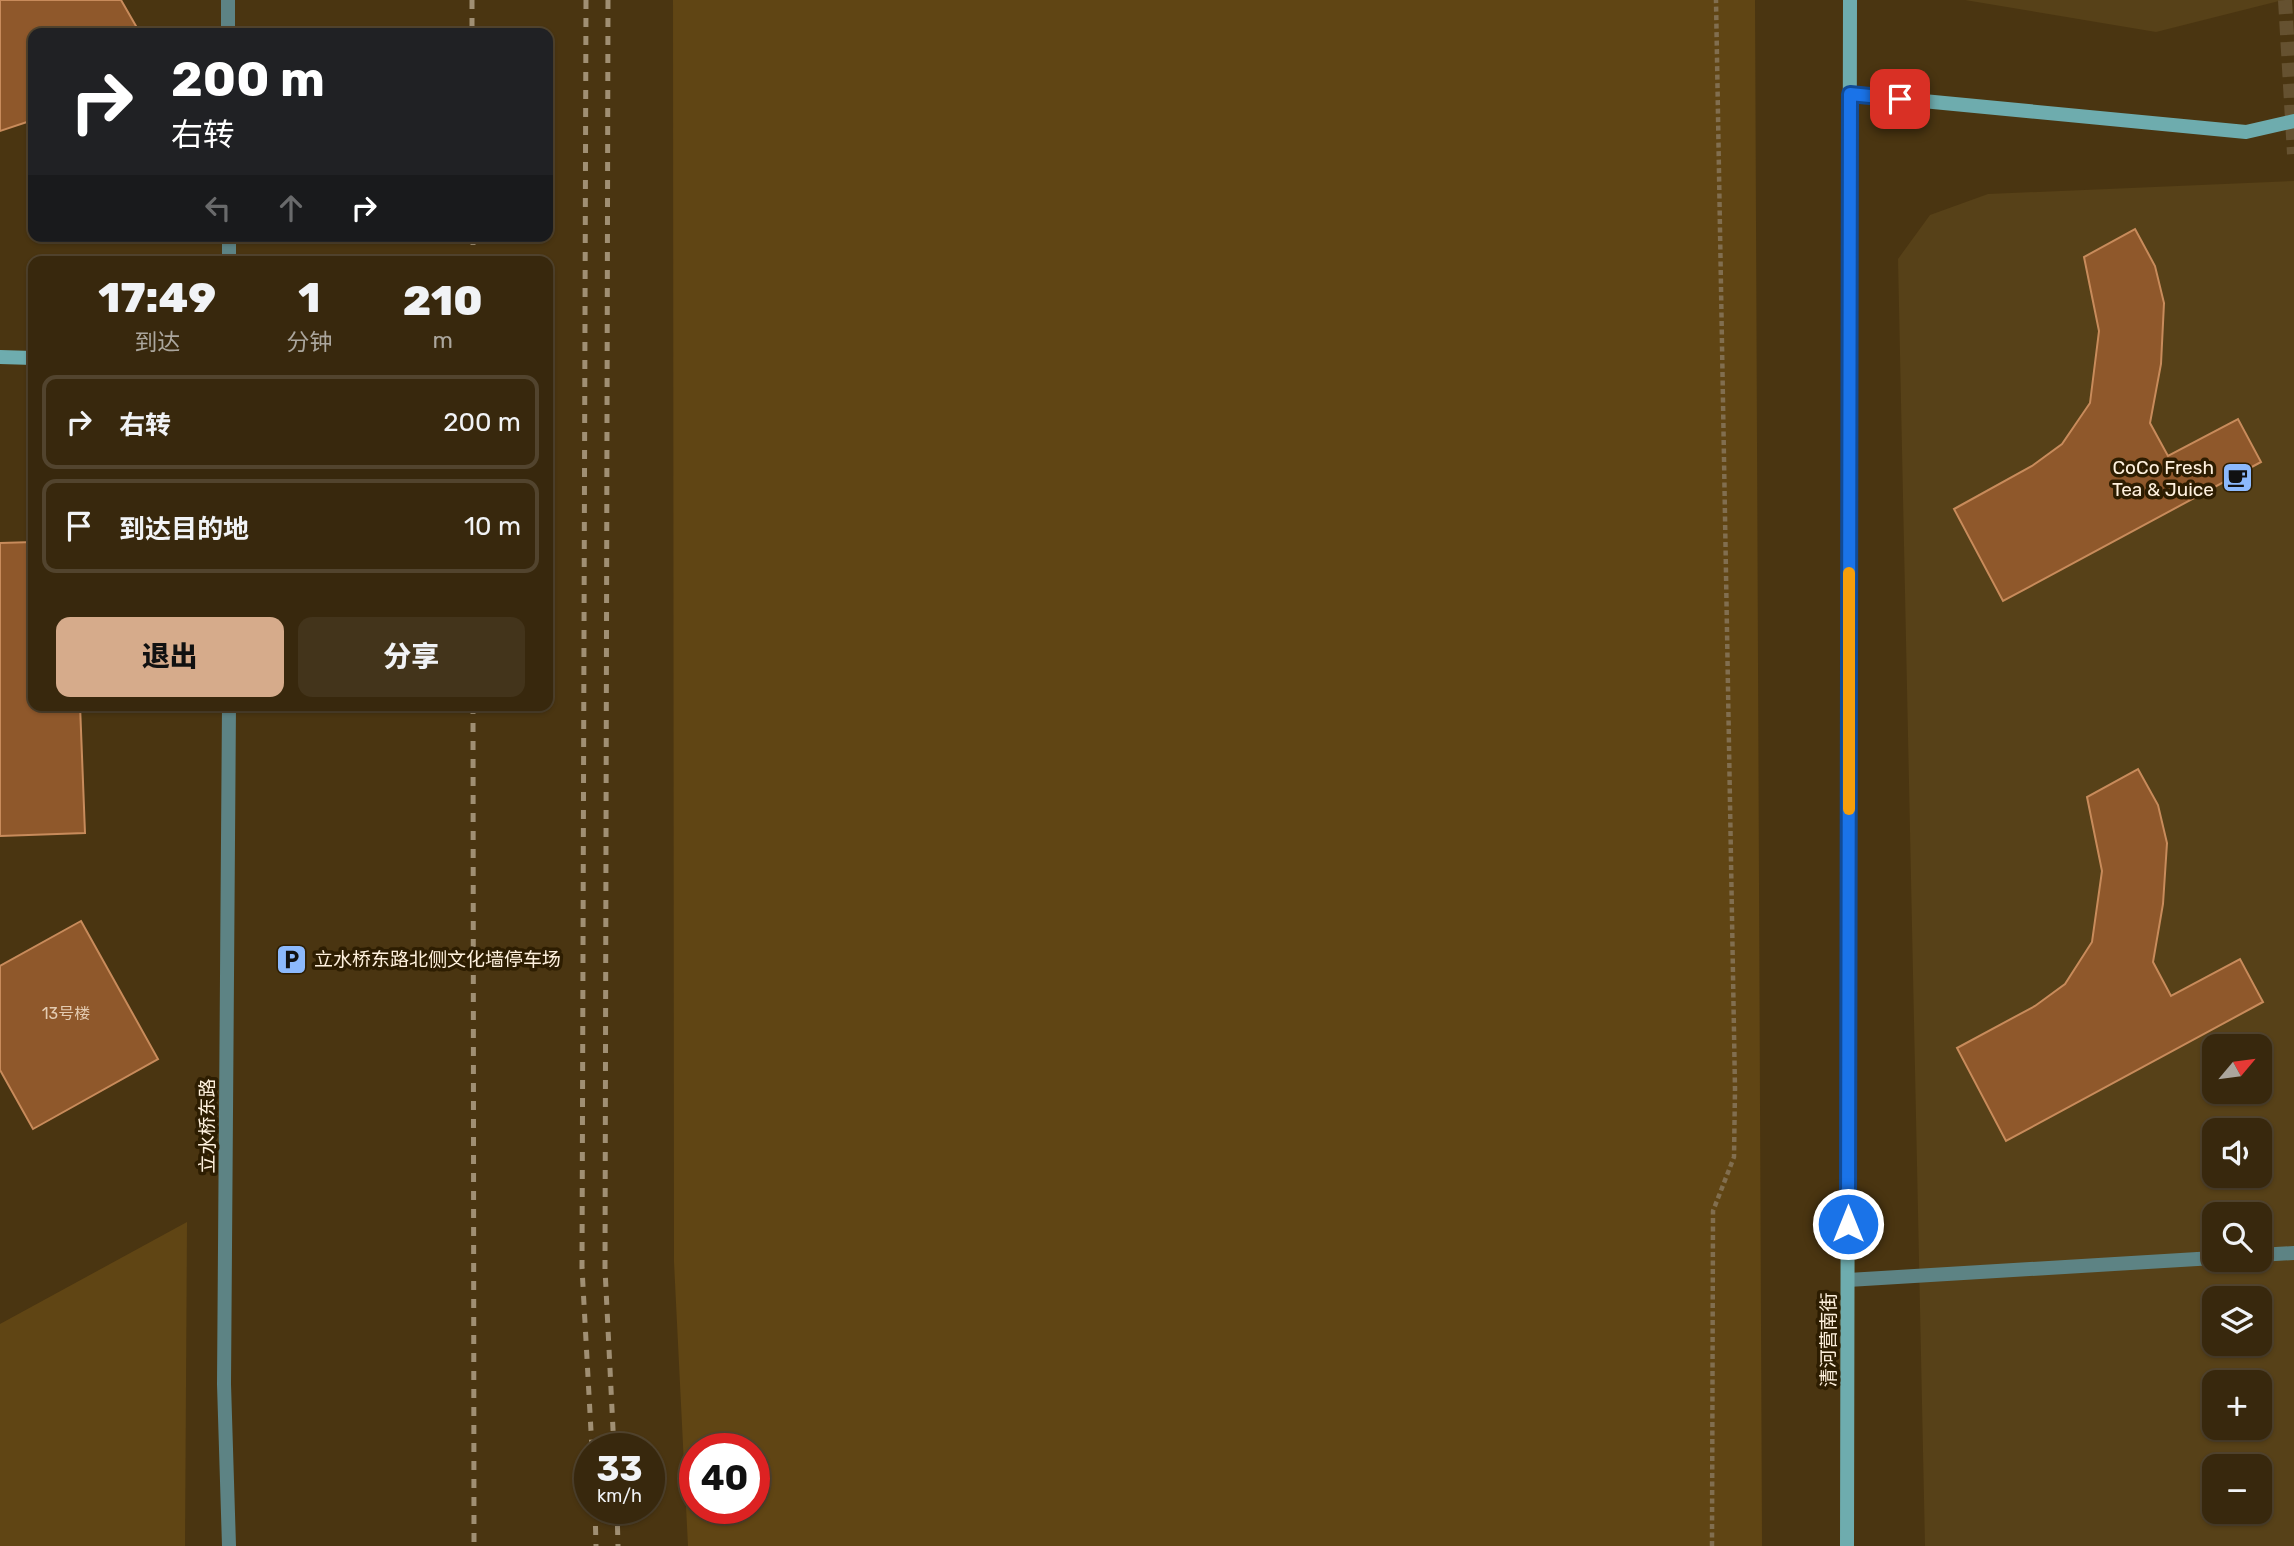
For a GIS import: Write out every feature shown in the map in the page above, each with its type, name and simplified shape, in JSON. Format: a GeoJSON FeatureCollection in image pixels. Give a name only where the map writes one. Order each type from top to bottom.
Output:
{"type":"FeatureCollection","features":[{"type":"Feature","properties":{"kind":"street"},"geometry":{"type":"LineString","coordinates":[[228,0],[228,28]]}},
{"type":"Feature","properties":{"kind":"street","name":"清河营南街"},"geometry":{"type":"LineString","coordinates":[[1847,1546],[1850,0]]}},
{"type":"Feature","properties":{"kind":"street"},"geometry":{"type":"LineString","coordinates":[[1850,94],[2245,132],[2294,121]]}},
{"type":"Feature","properties":{"kind":"street"},"geometry":{"type":"LineString","coordinates":[[0,357],[28,358]]}},
{"type":"Feature","properties":{"kind":"street","name":"立水桥东路"},"geometry":{"type":"LineString","coordinates":[[229,711],[224,1384],[229,1546]]}},
{"type":"Feature","properties":{"kind":"street"},"geometry":{"type":"LineString","coordinates":[[2272,1254],[2294,1253]]}},
{"type":"Feature","properties":{"kind":"street"},"geometry":{"type":"LineString","coordinates":[[1848,1280],[2202,1259]]}},
{"type":"Feature","properties":{"kind":"path"},"geometry":{"type":"LineString","coordinates":[[1712,1546],[1713,1211],[1734,1157],[1735,1089],[1716,0]]}},
{"type":"Feature","properties":{"kind":"shaded area"},"geometry":{"type":"Polygon","coordinates":[[[673,0],[1755,0],[1762,1546],[688,1546],[687,1524],[770,1524],[770,1433],[682,1433],[674,1262],[673,0]]]}},
{"type":"Feature","properties":{"kind":"shaded area"},"geometry":{"type":"Polygon","coordinates":[[[1965,0],[2283,0],[2156,32],[1965,0]]]}},
{"type":"Feature","properties":{"kind":"shaded area"},"geometry":{"type":"Polygon","coordinates":[[[2294,181],[2294,1546],[1925,1546],[1898,259],[1930,215],[1988,194],[2294,181]]]}},
{"type":"Feature","properties":{"kind":"shaded area"},"geometry":{"type":"Polygon","coordinates":[[[187,1222],[185,1546],[0,1546],[0,1324],[187,1222]]]}},
{"type":"Feature","properties":{"kind":"building"},"geometry":{"type":"Polygon","coordinates":[[[0,0],[121,0],[137,28],[28,28],[28,122],[0,131],[0,0]]]}},
{"type":"Feature","properties":{"kind":"building"},"geometry":{"type":"Polygon","coordinates":[[[2135,229],[2155,266],[2164,303],[2161,364],[2150,423],[2168,456],[2238,419],[2261,462],[2003,601],[1954,509],[2032,466],[2062,444],[2090,403],[2099,331],[2084,257],[2135,229]]]}},
{"type":"Feature","properties":{"kind":"building"},"geometry":{"type":"Polygon","coordinates":[[[28,542],[28,711],[80,711],[85,833],[0,836],[0,543],[28,542]]]}},
{"type":"Feature","properties":{"kind":"building"},"geometry":{"type":"Polygon","coordinates":[[[2138,769],[2158,805],[2167,843],[2163,904],[2153,962],[2171,996],[2240,959],[2263,1002],[2006,1141],[1957,1048],[2035,1006],[2065,984],[2092,942],[2102,871],[2087,797],[2138,769]]]}},
{"type":"Feature","properties":{"kind":"building"},"geometry":{"type":"Polygon","coordinates":[[[81,921],[158,1059],[33,1129],[0,1070],[0,966],[81,921]]]}},
{"type":"Feature","properties":{"kind":"tunnel"},"geometry":{"type":"LineString","coordinates":[[2285,0],[2294,154]]}},
{"type":"Feature","properties":{"kind":"railway"},"geometry":{"type":"LineString","coordinates":[[472,0],[472,28]]}},
{"type":"Feature","properties":{"kind":"railway"},"geometry":{"type":"LineString","coordinates":[[586,0],[582,1268],[591,1433]]}},
{"type":"Feature","properties":{"kind":"railway"},"geometry":{"type":"LineString","coordinates":[[608,0],[605,1269],[613,1433]]}},
{"type":"Feature","properties":{"kind":"railway"},"geometry":{"type":"LineString","coordinates":[[473,242],[473,256]]}},
{"type":"Feature","properties":{"kind":"railway"},"geometry":{"type":"LineString","coordinates":[[473,711],[474,1546]]}},
{"type":"Feature","properties":{"kind":"railway"},"geometry":{"type":"LineString","coordinates":[[595,1524],[596,1546]]}},
{"type":"Feature","properties":{"kind":"railway"},"geometry":{"type":"LineString","coordinates":[[617,1524],[618,1546]]}},
{"type":"Feature","properties":{"kind":"slow traffic"},"geometry":{"type":"LineString","coordinates":[[1849,573],[1849,809]]}},
{"type":"Feature","properties":{"kind":"place","name":"CoCo Fresh Tea & Juice"},"geometry":{"type":"Point","coordinates":[2237,478]}},
{"type":"Feature","properties":{"kind":"place","name":"立水桥东路北侧文化墙停车场"},"geometry":{"type":"Point","coordinates":[291,959]}},
{"type":"Feature","properties":{"kind":"route"},"geometry":{"type":"LineString","coordinates":[[1848,1224],[1850,94],[1900,99]]}}]}
